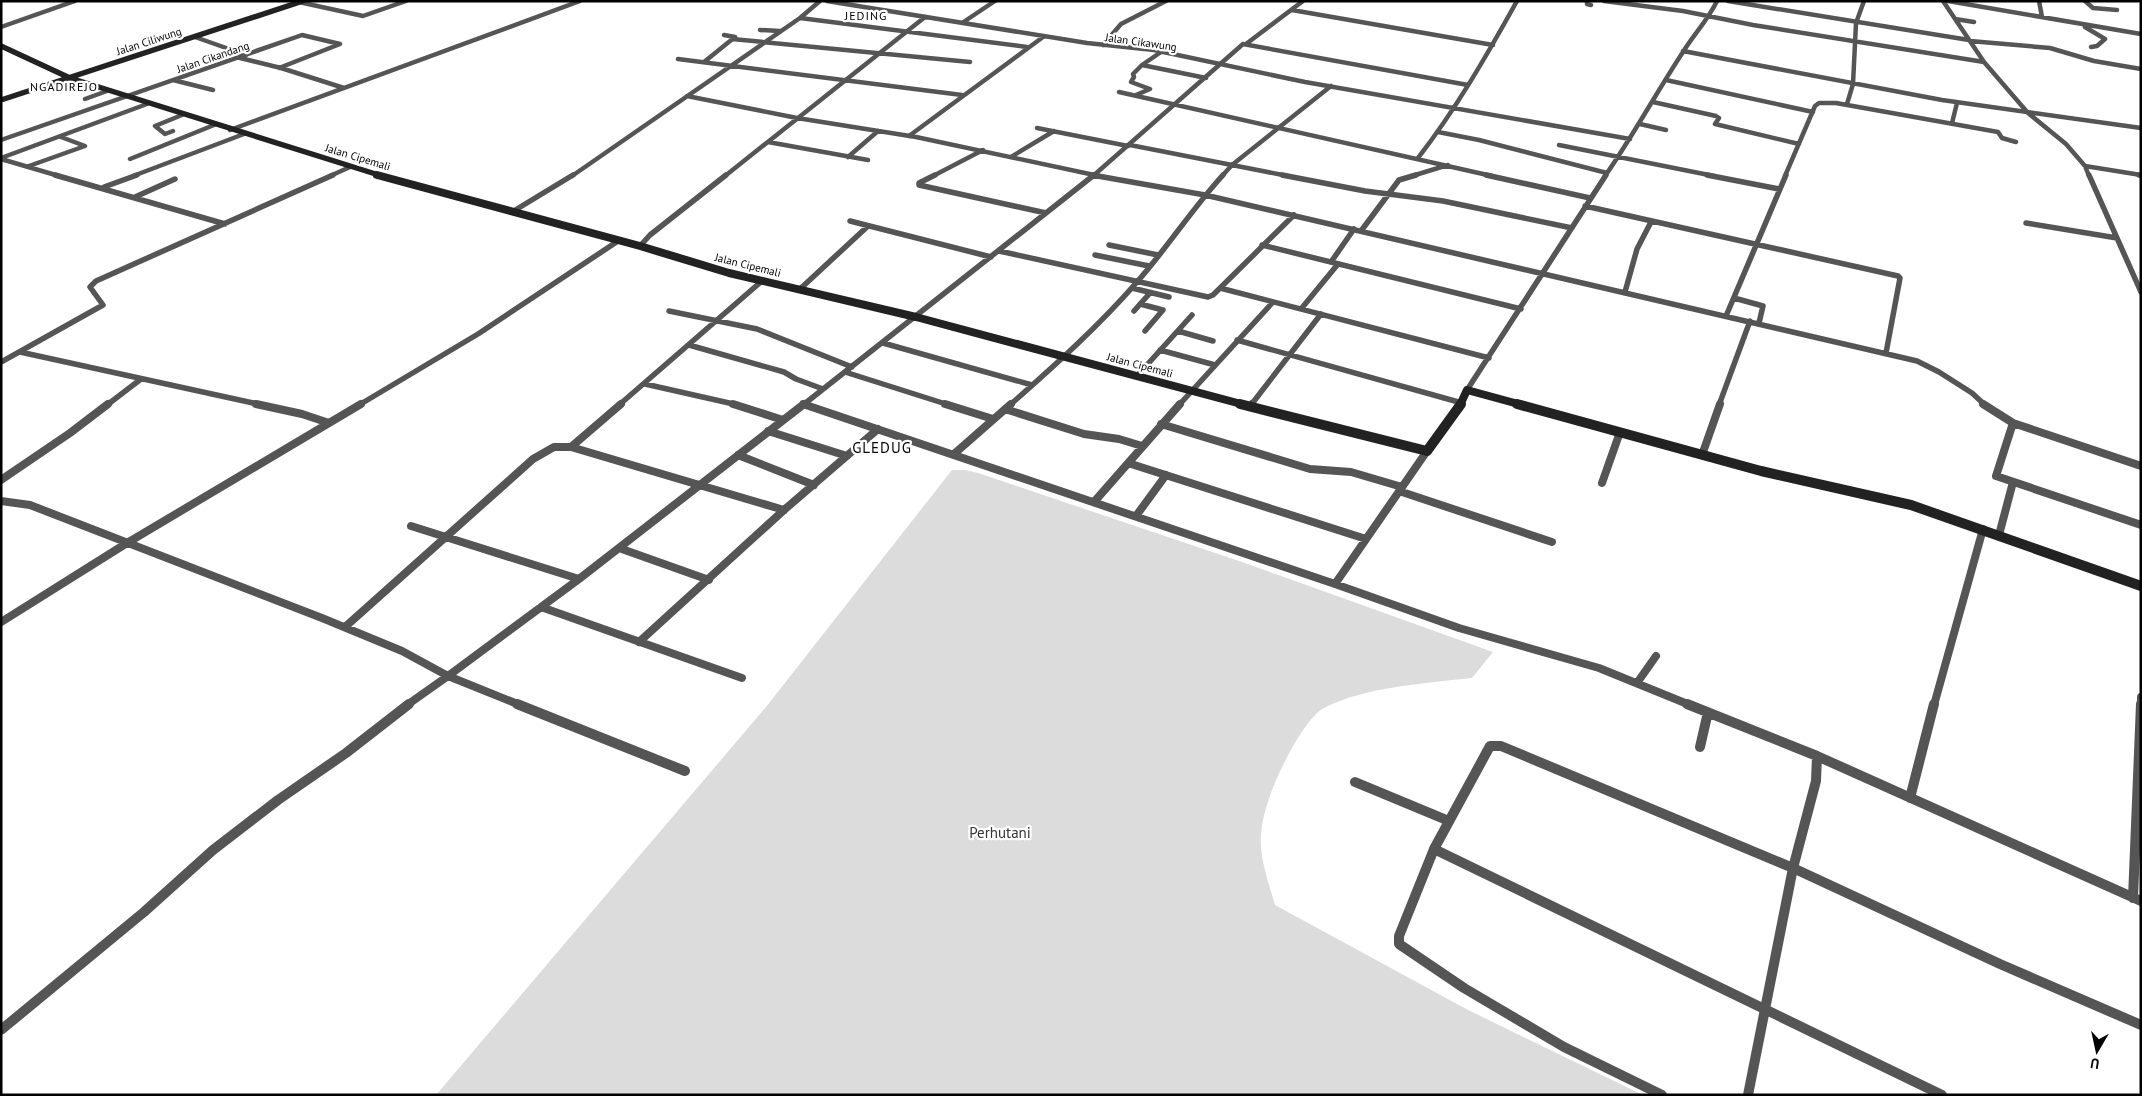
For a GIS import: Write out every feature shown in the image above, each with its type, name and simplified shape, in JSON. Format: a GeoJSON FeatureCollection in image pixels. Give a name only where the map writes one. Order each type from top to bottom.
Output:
{"type":"FeatureCollection","features":[{"type":"Feature","properties":{"kind":"main road","name":"Jalan Ciliwung"},"geometry":{"type":"LineString","coordinates":[[1,100],[301,2]]}},
{"type":"Feature","properties":{"kind":"main road","name":"Jalan Cipemali"},"geometry":{"type":"LineString","coordinates":[[1,46],[70,78],[107,91],[350,167],[640,246],[730,273],[916,316],[1065,358],[1427,451]]}},
{"type":"Feature","properties":{"kind":"main road"},"geometry":{"type":"LineString","coordinates":[[1427,451],[1462,403],[1467,390],[1702,455],[1826,487],[1902,503],[1983,529],[2141,586]]}},
{"type":"Feature","properties":{"kind":"street"},"geometry":{"type":"LineString","coordinates":[[1,27],[75,1]]}},
{"type":"Feature","properties":{"kind":"street"},"geometry":{"type":"LineString","coordinates":[[301,2],[364,16],[406,1]]}},
{"type":"Feature","properties":{"kind":"street"},"geometry":{"type":"LineString","coordinates":[[230,130],[580,1]]}},
{"type":"Feature","properties":{"kind":"street"},"geometry":{"type":"LineString","coordinates":[[512,212],[561,183],[732,66],[800,18],[820,1]]}},
{"type":"Feature","properties":{"kind":"street","name":"Jalan Cikawung"},"geometry":{"type":"LineString","coordinates":[[826,1],[1043,36],[1162,52],[1331,86],[1630,139]]}},
{"type":"Feature","properties":{"kind":"street"},"geometry":{"type":"LineString","coordinates":[[962,23],[995,1]]}},
{"type":"Feature","properties":{"kind":"street"},"geometry":{"type":"LineString","coordinates":[[1103,45],[1122,24],[1166,1]]}},
{"type":"Feature","properties":{"kind":"street"},"geometry":{"type":"LineString","coordinates":[[1,1030],[144,912],[213,850],[278,800],[346,753],[418,697],[579,579],[846,372],[1094,175],[1176,105],[1219,64],[1304,1]]}},
{"type":"Feature","properties":{"kind":"street"},"geometry":{"type":"LineString","coordinates":[[1418,158],[1438,132],[1468,85],[1517,1]]}},
{"type":"Feature","properties":{"kind":"street"},"geometry":{"type":"LineString","coordinates":[[1604,1],[1642,4],[1854,42],[1984,62]]}},
{"type":"Feature","properties":{"kind":"street"},"geometry":{"type":"LineString","coordinates":[[1467,390],[1522,309],[1590,198],[1640,124],[1683,51],[1709,17],[1717,1]]}},
{"type":"Feature","properties":{"kind":"street"},"geometry":{"type":"LineString","coordinates":[[1728,1],[1970,40],[2050,48],[2088,60],[2141,69]]}},
{"type":"Feature","properties":{"kind":"street"},"geometry":{"type":"LineString","coordinates":[[1847,104],[1853,84],[1856,23],[1864,2],[1854,1]]}},
{"type":"Feature","properties":{"kind":"street"},"geometry":{"type":"LineString","coordinates":[[1943,1],[1984,62],[2028,113],[2066,144],[2085,166],[2141,292]]}},
{"type":"Feature","properties":{"kind":"street"},"geometry":{"type":"LineString","coordinates":[[1948,1],[2141,34]]}},
{"type":"Feature","properties":{"kind":"street"},"geometry":{"type":"LineString","coordinates":[[1985,8],[1986,1]]}},
{"type":"Feature","properties":{"kind":"street"},"geometry":{"type":"LineString","coordinates":[[2039,1],[2042,18]]}},
{"type":"Feature","properties":{"kind":"street"},"geometry":{"type":"LineString","coordinates":[[2085,1],[2093,8],[2117,10]]}},
{"type":"Feature","properties":{"kind":"street"},"geometry":{"type":"LineString","coordinates":[[1292,10],[1493,45]]}},
{"type":"Feature","properties":{"kind":"street"},"geometry":{"type":"LineString","coordinates":[[640,246],[650,235],[925,17]]}},
{"type":"Feature","properties":{"kind":"street"},"geometry":{"type":"LineString","coordinates":[[800,18],[1027,47]]}},
{"type":"Feature","properties":{"kind":"street"},"geometry":{"type":"LineString","coordinates":[[1955,19],[1974,22]]}},
{"type":"Feature","properties":{"kind":"street"},"geometry":{"type":"LineString","coordinates":[[2079,24],[2105,39],[2101,44],[2091,47]]}},
{"type":"Feature","properties":{"kind":"street"},"geometry":{"type":"LineString","coordinates":[[760,30],[780,31]]}},
{"type":"Feature","properties":{"kind":"street","name":"Jalan Cikandang"},"geometry":{"type":"LineString","coordinates":[[1,140],[301,35],[308,35],[340,44],[279,68]]}},
{"type":"Feature","properties":{"kind":"street"},"geometry":{"type":"LineString","coordinates":[[724,35],[734,36],[732,39]]}},
{"type":"Feature","properties":{"kind":"street"},"geometry":{"type":"LineString","coordinates":[[909,136],[1043,36]]}},
{"type":"Feature","properties":{"kind":"street"},"geometry":{"type":"LineString","coordinates":[[195,37],[246,55]]}},
{"type":"Feature","properties":{"kind":"street"},"geometry":{"type":"LineString","coordinates":[[704,62],[732,39],[970,62]]}},
{"type":"Feature","properties":{"kind":"street"},"geometry":{"type":"LineString","coordinates":[[1246,44],[1468,85]]}},
{"type":"Feature","properties":{"kind":"street"},"geometry":{"type":"LineString","coordinates":[[1683,51],[1958,103],[2141,128]]}},
{"type":"Feature","properties":{"kind":"street"},"geometry":{"type":"LineString","coordinates":[[1135,95],[1150,89],[1130,81],[1134,77],[1133,74],[1142,65],[1162,52]]}},
{"type":"Feature","properties":{"kind":"street"},"geometry":{"type":"LineString","coordinates":[[238,58],[279,68],[344,88]]}},
{"type":"Feature","properties":{"kind":"street"},"geometry":{"type":"LineString","coordinates":[[678,59],[962,95]]}},
{"type":"Feature","properties":{"kind":"street"},"geometry":{"type":"LineString","coordinates":[[1142,65],[1206,78]]}},
{"type":"Feature","properties":{"kind":"street"},"geometry":{"type":"LineString","coordinates":[[173,80],[213,90]]}},
{"type":"Feature","properties":{"kind":"street"},"geometry":{"type":"LineString","coordinates":[[1666,80],[1731,94],[1747,100],[1813,112]]}},
{"type":"Feature","properties":{"kind":"street"},"geometry":{"type":"LineString","coordinates":[[954,454],[1065,358],[1138,282],[1205,195],[1232,164],[1331,86]]}},
{"type":"Feature","properties":{"kind":"street"},"geometry":{"type":"LineString","coordinates":[[85,99],[107,91]]}},
{"type":"Feature","properties":{"kind":"street"},"geometry":{"type":"LineString","coordinates":[[1119,92],[1590,198]]}},
{"type":"Feature","properties":{"kind":"street"},"geometry":{"type":"LineString","coordinates":[[687,96],[797,118],[983,150],[1094,175],[1205,195],[1886,353],[1933,368],[2013,423],[2141,466]]}},
{"type":"Feature","properties":{"kind":"street"},"geometry":{"type":"LineString","coordinates":[[1653,102],[1716,116],[1718,118],[1715,124],[1799,144]]}},
{"type":"Feature","properties":{"kind":"street"},"geometry":{"type":"LineString","coordinates":[[1952,123],[1958,103]]}},
{"type":"Feature","properties":{"kind":"street"},"geometry":{"type":"LineString","coordinates":[[1,159],[146,104]]}},
{"type":"Feature","properties":{"kind":"street"},"geometry":{"type":"LineString","coordinates":[[1726,316],[1815,106],[1820,104],[1847,104],[1998,132],[2001,134],[2002,139],[2016,142]]}},
{"type":"Feature","properties":{"kind":"street"},"geometry":{"type":"LineString","coordinates":[[173,131],[165,134],[154,126],[182,115]]}},
{"type":"Feature","properties":{"kind":"street"},"geometry":{"type":"LineString","coordinates":[[1640,124],[1666,130]]}},
{"type":"Feature","properties":{"kind":"street"},"geometry":{"type":"LineString","coordinates":[[130,159],[214,125]]}},
{"type":"Feature","properties":{"kind":"street"},"geometry":{"type":"LineString","coordinates":[[1037,128],[1232,164],[1365,192],[1389,192],[1417,199],[1451,202],[1572,228]]}},
{"type":"Feature","properties":{"kind":"street"},"geometry":{"type":"LineString","coordinates":[[848,156],[878,131]]}},
{"type":"Feature","properties":{"kind":"street"},"geometry":{"type":"LineString","coordinates":[[1011,157],[1054,131]]}},
{"type":"Feature","properties":{"kind":"street"},"geometry":{"type":"LineString","coordinates":[[1438,132],[1479,140],[1607,173]]}},
{"type":"Feature","properties":{"kind":"street"},"geometry":{"type":"LineString","coordinates":[[104,187],[244,134]]}},
{"type":"Feature","properties":{"kind":"street"},"geometry":{"type":"LineString","coordinates":[[29,166],[85,146],[61,137]]}},
{"type":"Feature","properties":{"kind":"street"},"geometry":{"type":"LineString","coordinates":[[768,142],[868,160]]}},
{"type":"Feature","properties":{"kind":"street"},"geometry":{"type":"LineString","coordinates":[[1559,145],[1779,189]]}},
{"type":"Feature","properties":{"kind":"street"},"geometry":{"type":"LineString","coordinates":[[983,150],[919,183],[919,185],[1046,213]]}},
{"type":"Feature","properties":{"kind":"street"},"geometry":{"type":"LineString","coordinates":[[1,159],[104,187],[225,224]]}},
{"type":"Feature","properties":{"kind":"street"},"geometry":{"type":"LineString","coordinates":[[1361,231],[1389,192],[1402,179],[1448,165]]}},
{"type":"Feature","properties":{"kind":"street"},"geometry":{"type":"LineString","coordinates":[[2085,166],[2141,175]]}},
{"type":"Feature","properties":{"kind":"street"},"geometry":{"type":"LineString","coordinates":[[1,362],[98,309],[102,305],[101,302],[90,286],[96,281],[350,167]]}},
{"type":"Feature","properties":{"kind":"street"},"geometry":{"type":"LineString","coordinates":[[136,197],[175,179]]}},
{"type":"Feature","properties":{"kind":"street"},"geometry":{"type":"LineString","coordinates":[[1585,206],[1900,277],[1886,353]]}},
{"type":"Feature","properties":{"kind":"street"},"geometry":{"type":"LineString","coordinates":[[998,251],[1206,297],[1211,296],[1220,288],[1294,215]]}},
{"type":"Feature","properties":{"kind":"street"},"geometry":{"type":"LineString","coordinates":[[850,221],[991,257]]}},
{"type":"Feature","properties":{"kind":"street"},"geometry":{"type":"LineString","coordinates":[[1625,292],[1637,249],[1650,222]]}},
{"type":"Feature","properties":{"kind":"street"},"geometry":{"type":"LineString","coordinates":[[2026,223],[2117,238]]}},
{"type":"Feature","properties":{"kind":"street"},"geometry":{"type":"LineString","coordinates":[[800,289],[868,226]]}},
{"type":"Feature","properties":{"kind":"street"},"geometry":{"type":"LineString","coordinates":[[1301,309],[1335,263],[1354,230]]}},
{"type":"Feature","properties":{"kind":"street"},"geometry":{"type":"LineString","coordinates":[[628,243],[650,235]]}},
{"type":"Feature","properties":{"kind":"street"},"geometry":{"type":"LineString","coordinates":[[1,622],[126,543],[478,334],[618,241]]}},
{"type":"Feature","properties":{"kind":"street"},"geometry":{"type":"LineString","coordinates":[[1262,245],[1522,309]]}},
{"type":"Feature","properties":{"kind":"street"},"geometry":{"type":"LineString","coordinates":[[1109,246],[1158,255]]}},
{"type":"Feature","properties":{"kind":"street"},"geometry":{"type":"LineString","coordinates":[[1095,255],[1149,266]]}},
{"type":"Feature","properties":{"kind":"street"},"geometry":{"type":"LineString","coordinates":[[572,447],[763,280]]}},
{"type":"Feature","properties":{"kind":"street"},"geometry":{"type":"LineString","coordinates":[[1132,288],[1168,297]]}},
{"type":"Feature","properties":{"kind":"street"},"geometry":{"type":"LineString","coordinates":[[1220,288],[1489,358]]}},
{"type":"Feature","properties":{"kind":"street"},"geometry":{"type":"LineString","coordinates":[[1134,312],[1150,293]]}},
{"type":"Feature","properties":{"kind":"street"},"geometry":{"type":"LineString","coordinates":[[1734,298],[1763,306],[1758,323]]}},
{"type":"Feature","properties":{"kind":"street"},"geometry":{"type":"LineString","coordinates":[[1094,502],[1161,424],[1273,302]]}},
{"type":"Feature","properties":{"kind":"street"},"geometry":{"type":"LineString","coordinates":[[1140,304],[1163,310],[1145,331]]}},
{"type":"Feature","properties":{"kind":"street"},"geometry":{"type":"LineString","coordinates":[[669,311],[757,329],[852,367]]}},
{"type":"Feature","properties":{"kind":"street"},"geometry":{"type":"LineString","coordinates":[[1250,406],[1321,314]]}},
{"type":"Feature","properties":{"kind":"street"},"geometry":{"type":"LineString","coordinates":[[1138,376],[1192,315]]}},
{"type":"Feature","properties":{"kind":"street"},"geometry":{"type":"LineString","coordinates":[[1702,455],[1750,321]]}},
{"type":"Feature","properties":{"kind":"street"},"geometry":{"type":"LineString","coordinates":[[1178,331],[1213,340]]}},
{"type":"Feature","properties":{"kind":"street"},"geometry":{"type":"LineString","coordinates":[[1237,340],[1462,403]]}},
{"type":"Feature","properties":{"kind":"street"},"geometry":{"type":"LineString","coordinates":[[883,342],[1032,385]]}},
{"type":"Feature","properties":{"kind":"street"},"geometry":{"type":"LineString","coordinates":[[689,345],[784,372],[796,379],[823,389]]}},
{"type":"Feature","properties":{"kind":"street"},"geometry":{"type":"LineString","coordinates":[[1160,350],[1215,365]]}},
{"type":"Feature","properties":{"kind":"street"},"geometry":{"type":"LineString","coordinates":[[20,352],[302,414],[329,424]]}},
{"type":"Feature","properties":{"kind":"street"},"geometry":{"type":"LineString","coordinates":[[846,372],[993,419]]}},
{"type":"Feature","properties":{"kind":"street"},"geometry":{"type":"LineString","coordinates":[[1,480],[70,433],[141,379]]}},
{"type":"Feature","properties":{"kind":"street"},"geometry":{"type":"LineString","coordinates":[[645,384],[742,406],[783,420]]}},
{"type":"Feature","properties":{"kind":"street"},"geometry":{"type":"LineString","coordinates":[[803,404],[1136,516],[1459,628],[1599,668],[1637,682],[1817,756],[2137,900],[2141,697]]}},
{"type":"Feature","properties":{"kind":"street"},"geometry":{"type":"LineString","coordinates":[[1005,409],[1084,434],[1106,436],[1142,446]]}},
{"type":"Feature","properties":{"kind":"street"},"geometry":{"type":"LineString","coordinates":[[2013,423],[1995,475],[2141,525]]}},
{"type":"Feature","properties":{"kind":"street"},"geometry":{"type":"LineString","coordinates":[[1161,424],[1310,468],[1351,472],[1552,542]]}},
{"type":"Feature","properties":{"kind":"street"},"geometry":{"type":"LineString","coordinates":[[639,642],[784,510],[878,429]]}},
{"type":"Feature","properties":{"kind":"street"},"geometry":{"type":"LineString","coordinates":[[768,431],[847,456]]}},
{"type":"Feature","properties":{"kind":"street"},"geometry":{"type":"LineString","coordinates":[[1602,483],[1620,432]]}},
{"type":"Feature","properties":{"kind":"street"},"geometry":{"type":"LineString","coordinates":[[345,627],[533,459],[554,447],[572,447],[784,510]]}},
{"type":"Feature","properties":{"kind":"street"},"geometry":{"type":"LineString","coordinates":[[1335,584],[1427,451]]}},
{"type":"Feature","properties":{"kind":"street"},"geometry":{"type":"LineString","coordinates":[[738,455],[814,485]]}},
{"type":"Feature","properties":{"kind":"street"},"geometry":{"type":"LineString","coordinates":[[1128,463],[1366,539]]}},
{"type":"Feature","properties":{"kind":"street"},"geometry":{"type":"LineString","coordinates":[[1,472],[10,475]]}},
{"type":"Feature","properties":{"kind":"street"},"geometry":{"type":"LineString","coordinates":[[1136,516],[1166,475]]}},
{"type":"Feature","properties":{"kind":"street"},"geometry":{"type":"LineString","coordinates":[[1999,535],[2013,482]]}},
{"type":"Feature","properties":{"kind":"street"},"geometry":{"type":"LineString","coordinates":[[1,501],[30,505],[345,627],[402,651],[448,676],[685,771]]}},
{"type":"Feature","properties":{"kind":"street"},"geometry":{"type":"LineString","coordinates":[[411,526],[579,579]]}},
{"type":"Feature","properties":{"kind":"street"},"geometry":{"type":"LineString","coordinates":[[1910,798],[1947,653],[1983,529]]}},
{"type":"Feature","properties":{"kind":"street"},"geometry":{"type":"LineString","coordinates":[[619,548],[709,580]]}},
{"type":"Feature","properties":{"kind":"street"},"geometry":{"type":"LineString","coordinates":[[541,607],[603,631],[742,678]]}},
{"type":"Feature","properties":{"kind":"street"},"geometry":{"type":"LineString","coordinates":[[1637,682],[1656,656]]}},
{"type":"Feature","properties":{"kind":"street"},"geometry":{"type":"LineString","coordinates":[[1700,746],[1708,712]]}},
{"type":"Feature","properties":{"kind":"street"},"geometry":{"type":"LineString","coordinates":[[1662,1095],[1564,1047],[1464,988],[1401,946],[1399,936],[1434,849],[1489,748],[1496,745],[1793,868],[2000,964],[2141,1025]]}},
{"type":"Feature","properties":{"kind":"street"},"geometry":{"type":"LineString","coordinates":[[1748,1095],[1793,868],[1816,781],[1817,756]]}},
{"type":"Feature","properties":{"kind":"street"},"geometry":{"type":"LineString","coordinates":[[1356,782],[1449,821]]}},
{"type":"Feature","properties":{"kind":"street"},"geometry":{"type":"LineString","coordinates":[[1434,849],[1942,1095]]}},
{"type":"Feature","properties":{"kind":"green space","name":"Perhutani"},"geometry":{"type":"Polygon","coordinates":[[[952,470],[966,470],[978,473],[1242,562],[1493,652],[1472,678],[1416,684],[1358,695],[1324,708],[1316,714],[1298,737],[1282,767],[1270,795],[1263,820],[1261,846],[1266,876],[1275,905],[1468,1010],[1643,1095],[436,1095],[766,707],[952,470]]]}},
{"type":"Feature","properties":{"kind":"district","name":"JEDING"},"geometry":{"type":"Point","coordinates":[866,15]}},
{"type":"Feature","properties":{"kind":"district","name":"NGADIREJO"},"geometry":{"type":"Point","coordinates":[64,86]}},
{"type":"Feature","properties":{"kind":"district","name":"GLEDUG"},"geometry":{"type":"Point","coordinates":[882,447]}}]}
